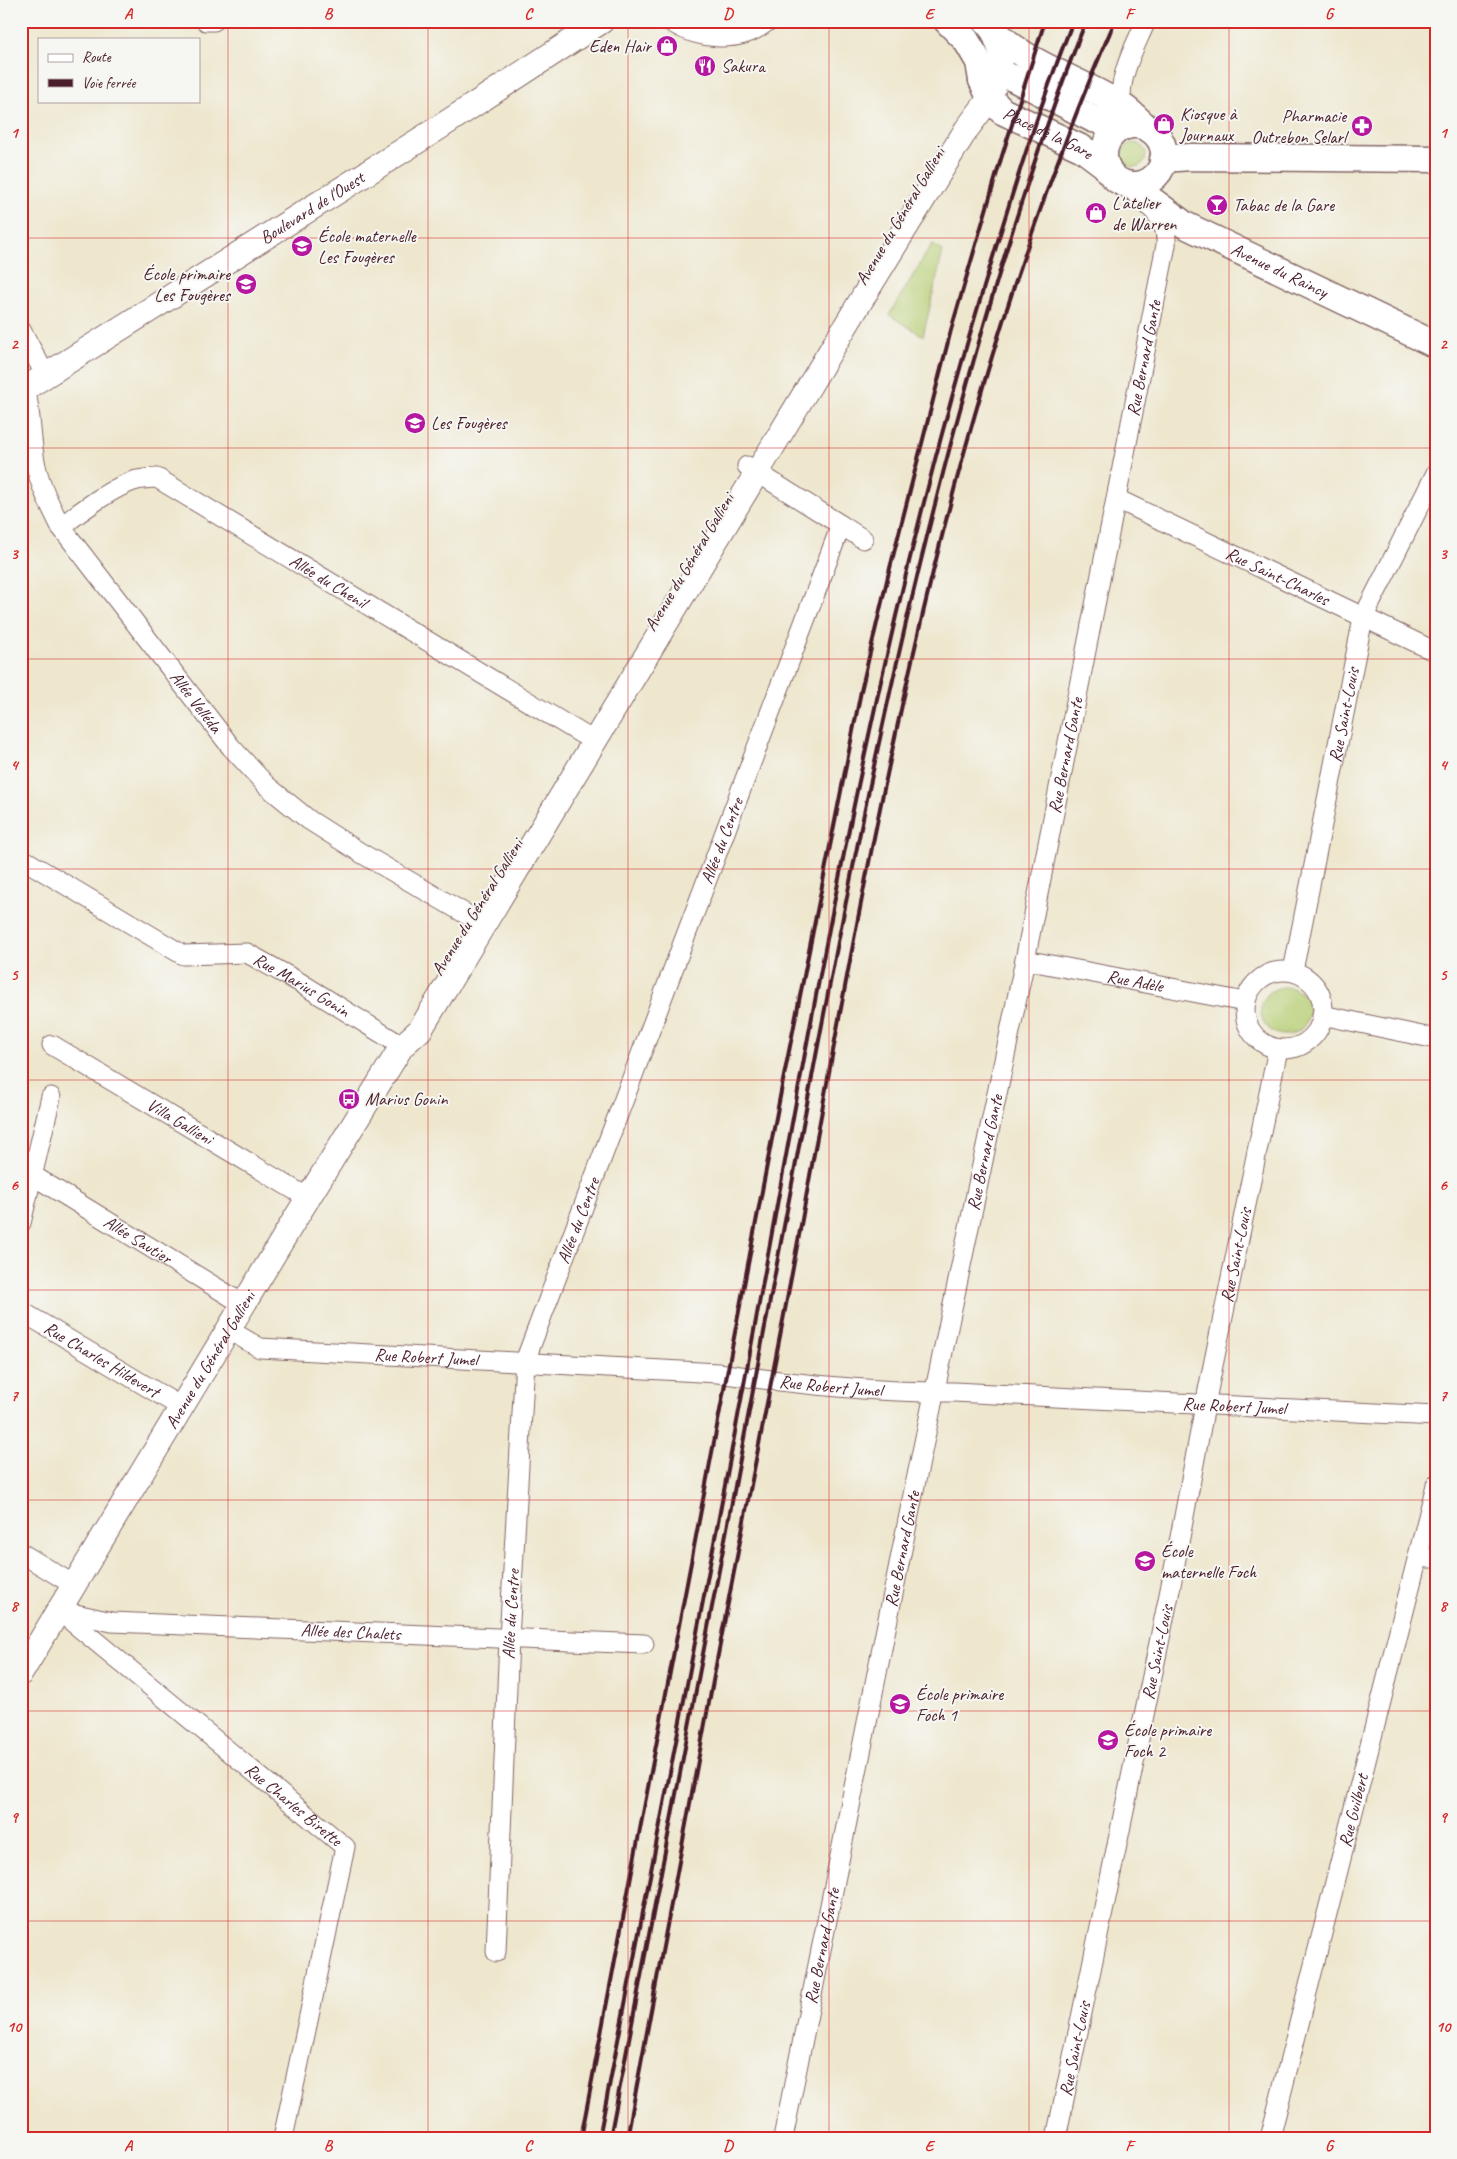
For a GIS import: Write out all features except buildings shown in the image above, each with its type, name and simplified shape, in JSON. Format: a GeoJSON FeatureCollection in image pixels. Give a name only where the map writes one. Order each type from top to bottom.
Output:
{"type":"FeatureCollection","features":[{"type":"Feature","properties":{"kind":"main road"},"geometry":{"type":"LineString","coordinates":[[947,21],[966,40],[991,84],[1013,78],[1093,120],[1131,120]]}},
{"type":"Feature","properties":{"kind":"main road"},"geometry":{"type":"LineString","coordinates":[[990,26],[1021,53],[1155,134],[1160,141],[1164,159],[1156,175],[1140,184],[1120,178]]}},
{"type":"Feature","properties":{"kind":"main road","name":"Place de la Gare"},"geometry":{"type":"LineString","coordinates":[[991,84],[1002,110],[1083,149],[1120,178]]}},
{"type":"Feature","properties":{"kind":"main road","name":"Place de la Gare"},"geometry":{"type":"LineString","coordinates":[[1120,178],[1104,157],[1106,146],[1110,137],[1131,120]]}},
{"type":"Feature","properties":{"kind":"main road"},"geometry":{"type":"LineString","coordinates":[[1164,159],[1191,157],[1436,159]]}},
{"type":"Feature","properties":{"kind":"main road","name":"Avenue du Raincy"},"geometry":{"type":"LineString","coordinates":[[1120,178],[1185,225],[1436,345]]}},
{"type":"Feature","properties":{"kind":"street"},"geometry":{"type":"LineString","coordinates":[[206,21],[214,21]]}},
{"type":"Feature","properties":{"kind":"street"},"geometry":{"type":"LineString","coordinates":[[674,21],[686,29],[711,35],[736,34],[764,21]]}},
{"type":"Feature","properties":{"kind":"street"},"geometry":{"type":"LineString","coordinates":[[1131,120],[1120,88],[1127,65],[1146,21]]}},
{"type":"Feature","properties":{"kind":"street","name":"Boulevard de l'Ouest"},"geometry":{"type":"LineString","coordinates":[[23,389],[440,127],[599,22]]}},
{"type":"Feature","properties":{"kind":"street"},"geometry":{"type":"LineString","coordinates":[[990,26],[1002,54],[991,84]]}},
{"type":"Feature","properties":{"kind":"street","name":"Avenue du Général Gallieni"},"geometry":{"type":"LineString","coordinates":[[21,1673],[243,1304],[402,1046],[410,1016],[477,920],[752,469],[991,84]]}},
{"type":"Feature","properties":{"kind":"street","name":"Rue Bernard Gante"},"geometry":{"type":"LineString","coordinates":[[783,2138],[914,1490],[1025,960],[1117,499],[1167,235],[1162,222],[1155,212],[1120,178]]}},
{"type":"Feature","properties":{"kind":"street"},"geometry":{"type":"LineString","coordinates":[[21,330],[46,374]]}},
{"type":"Feature","properties":{"kind":"street","name":"Allée Velléda"},"geometry":{"type":"LineString","coordinates":[[23,389],[30,408],[36,464],[46,498],[61,528],[230,747],[267,786],[309,820],[360,853],[477,920]]}},
{"type":"Feature","properties":{"kind":"street"},"geometry":{"type":"LineString","coordinates":[[752,469],[863,539]]}},
{"type":"Feature","properties":{"kind":"street","name":"Rue Saint-Louis"},"geometry":{"type":"LineString","coordinates":[[1292,971],[1363,618],[1436,473]]}},
{"type":"Feature","properties":{"kind":"street","name":"Allée du Chenil"},"geometry":{"type":"LineString","coordinates":[[61,528],[78,514],[116,490],[136,480],[157,478],[589,738]]}},
{"type":"Feature","properties":{"kind":"street","name":"Rue Saint-Charles"},"geometry":{"type":"LineString","coordinates":[[1117,499],[1436,652]]}},
{"type":"Feature","properties":{"kind":"street","name":"Allée du Centre"},"geometry":{"type":"LineString","coordinates":[[496,1952],[525,1361],[841,525]]}},
{"type":"Feature","properties":{"kind":"street","name":"Rue Marius Gonin"},"geometry":{"type":"LineString","coordinates":[[21,858],[183,955],[247,953],[299,982],[402,1046]]}},
{"type":"Feature","properties":{"kind":"street","name":"Rue Adèle"},"geometry":{"type":"LineString","coordinates":[[1025,960],[1245,1002]]}},
{"type":"Feature","properties":{"kind":"street"},"geometry":{"type":"LineString","coordinates":[[1280,970],[1292,971],[1303,976],[1316,988],[1322,1003],[1322,1015],[1319,1027],[1312,1037],[1302,1044],[1278,1049],[1266,1045],[1256,1037],[1247,1021],[1245,1002],[1250,990],[1263,977],[1280,970]]}},
{"type":"Feature","properties":{"kind":"street"},"geometry":{"type":"LineString","coordinates":[[1322,1015],[1436,1039]]}},
{"type":"Feature","properties":{"kind":"street","name":"Villa Gallieni"},"geometry":{"type":"LineString","coordinates":[[52,1045],[308,1198]]}},
{"type":"Feature","properties":{"kind":"street","name":"Rue Saint-Louis"},"geometry":{"type":"LineString","coordinates":[[1056,2138],[1168,1599],[1278,1049]]}},
{"type":"Feature","properties":{"kind":"street"},"geometry":{"type":"LineString","coordinates":[[21,1222],[51,1097]]}},
{"type":"Feature","properties":{"kind":"street","name":"Allée Sautier"},"geometry":{"type":"LineString","coordinates":[[32,1175],[243,1304]]}},
{"type":"Feature","properties":{"kind":"street","name":"Rue Charles Hildevert"},"geometry":{"type":"LineString","coordinates":[[21,1311],[181,1407]]}},
{"type":"Feature","properties":{"kind":"street","name":"Rue Robert Jumel"},"geometry":{"type":"LineString","coordinates":[[229,1330],[260,1348],[718,1373],[781,1382],[936,1392],[1436,1416]]}},
{"type":"Feature","properties":{"kind":"street","name":"Rue Guilbert"},"geometry":{"type":"LineString","coordinates":[[1270,2138],[1427,1558],[1436,1485]]}},
{"type":"Feature","properties":{"kind":"street"},"geometry":{"type":"LineString","coordinates":[[21,1553],[74,1585]]}},
{"type":"Feature","properties":{"kind":"street","name":"Allée des Chalets"},"geometry":{"type":"LineString","coordinates":[[58,1610],[112,1622],[644,1644]]}},
{"type":"Feature","properties":{"kind":"street","name":"Rue Charles Birette"},"geometry":{"type":"LineString","coordinates":[[58,1610],[345,1847],[284,2138]]}},
{"type":"Feature","properties":{"kind":"green space"},"geometry":{"type":"Polygon","coordinates":[[[1134,143],[1143,146],[1146,155],[1143,164],[1134,167],[1125,164],[1122,155],[1125,146],[1134,143]]]}},
{"type":"Feature","properties":{"kind":"green space"},"geometry":{"type":"Polygon","coordinates":[[[932,244],[943,251],[923,336],[889,315],[932,244]]]}},
{"type":"Feature","properties":{"kind":"green space"},"geometry":{"type":"Polygon","coordinates":[[[1280,987],[1290,987],[1302,994],[1309,1006],[1309,1016],[1302,1028],[1290,1035],[1280,1035],[1272,1031],[1265,1024],[1261,1016],[1261,1006],[1265,998],[1272,991],[1280,987]]]}},
{"type":"Feature","properties":{"kind":"railway"},"geometry":{"type":"LineString","coordinates":[[581,2138],[783,1081],[861,691],[888,576],[951,330],[1001,159],[1045,21]]}},
{"type":"Feature","properties":{"kind":"railway"},"geometry":{"type":"LineString","coordinates":[[599,2138],[709,1569],[817,991],[864,756],[919,522],[950,405],[1014,189],[1036,121],[1073,21]]}},
{"type":"Feature","properties":{"kind":"railway"},"geometry":{"type":"LineString","coordinates":[[610,2138],[834,963],[899,651],[951,445],[1015,221],[1042,140],[1086,21]]}},
{"type":"Feature","properties":{"kind":"railway"},"geometry":{"type":"LineString","coordinates":[[627,2138],[794,1265],[861,903],[892,752],[926,603],[964,454],[1007,307],[1057,163],[1115,21]]}},
{"type":"Feature","properties":{"kind":"place","name":"Eden Hair"},"geometry":{"type":"Point","coordinates":[667,46]}},
{"type":"Feature","properties":{"kind":"place","name":"Sakura"},"geometry":{"type":"Point","coordinates":[705,66]}},
{"type":"Feature","properties":{"kind":"place","name":"Kiosque à Journaux"},"geometry":{"type":"Point","coordinates":[1164,124]}},
{"type":"Feature","properties":{"kind":"place","name":"Pharmacie Outrebon Selarl"},"geometry":{"type":"Point","coordinates":[1362,126]}},
{"type":"Feature","properties":{"kind":"place","name":"Tabac de la Gare"},"geometry":{"type":"Point","coordinates":[1217,205]}},
{"type":"Feature","properties":{"kind":"place","name":"L'atelier de Warren"},"geometry":{"type":"Point","coordinates":[1096,213]}},
{"type":"Feature","properties":{"kind":"place","name":"École maternelle Les Fougères"},"geometry":{"type":"Point","coordinates":[302,246]}},
{"type":"Feature","properties":{"kind":"place","name":"École primaire Les Fougères"},"geometry":{"type":"Point","coordinates":[246,284]}},
{"type":"Feature","properties":{"kind":"place","name":"Les Fougères"},"geometry":{"type":"Point","coordinates":[415,423]}},
{"type":"Feature","properties":{"kind":"place","name":"Marius Gonin"},"geometry":{"type":"Point","coordinates":[349,1099]}},
{"type":"Feature","properties":{"kind":"place","name":"École maternelle Foch"},"geometry":{"type":"Point","coordinates":[1145,1561]}},
{"type":"Feature","properties":{"kind":"place","name":"École primaire Foch 1"},"geometry":{"type":"Point","coordinates":[900,1704]}},
{"type":"Feature","properties":{"kind":"place","name":"École primaire Foch 2"},"geometry":{"type":"Point","coordinates":[1108,1740]}}]}
